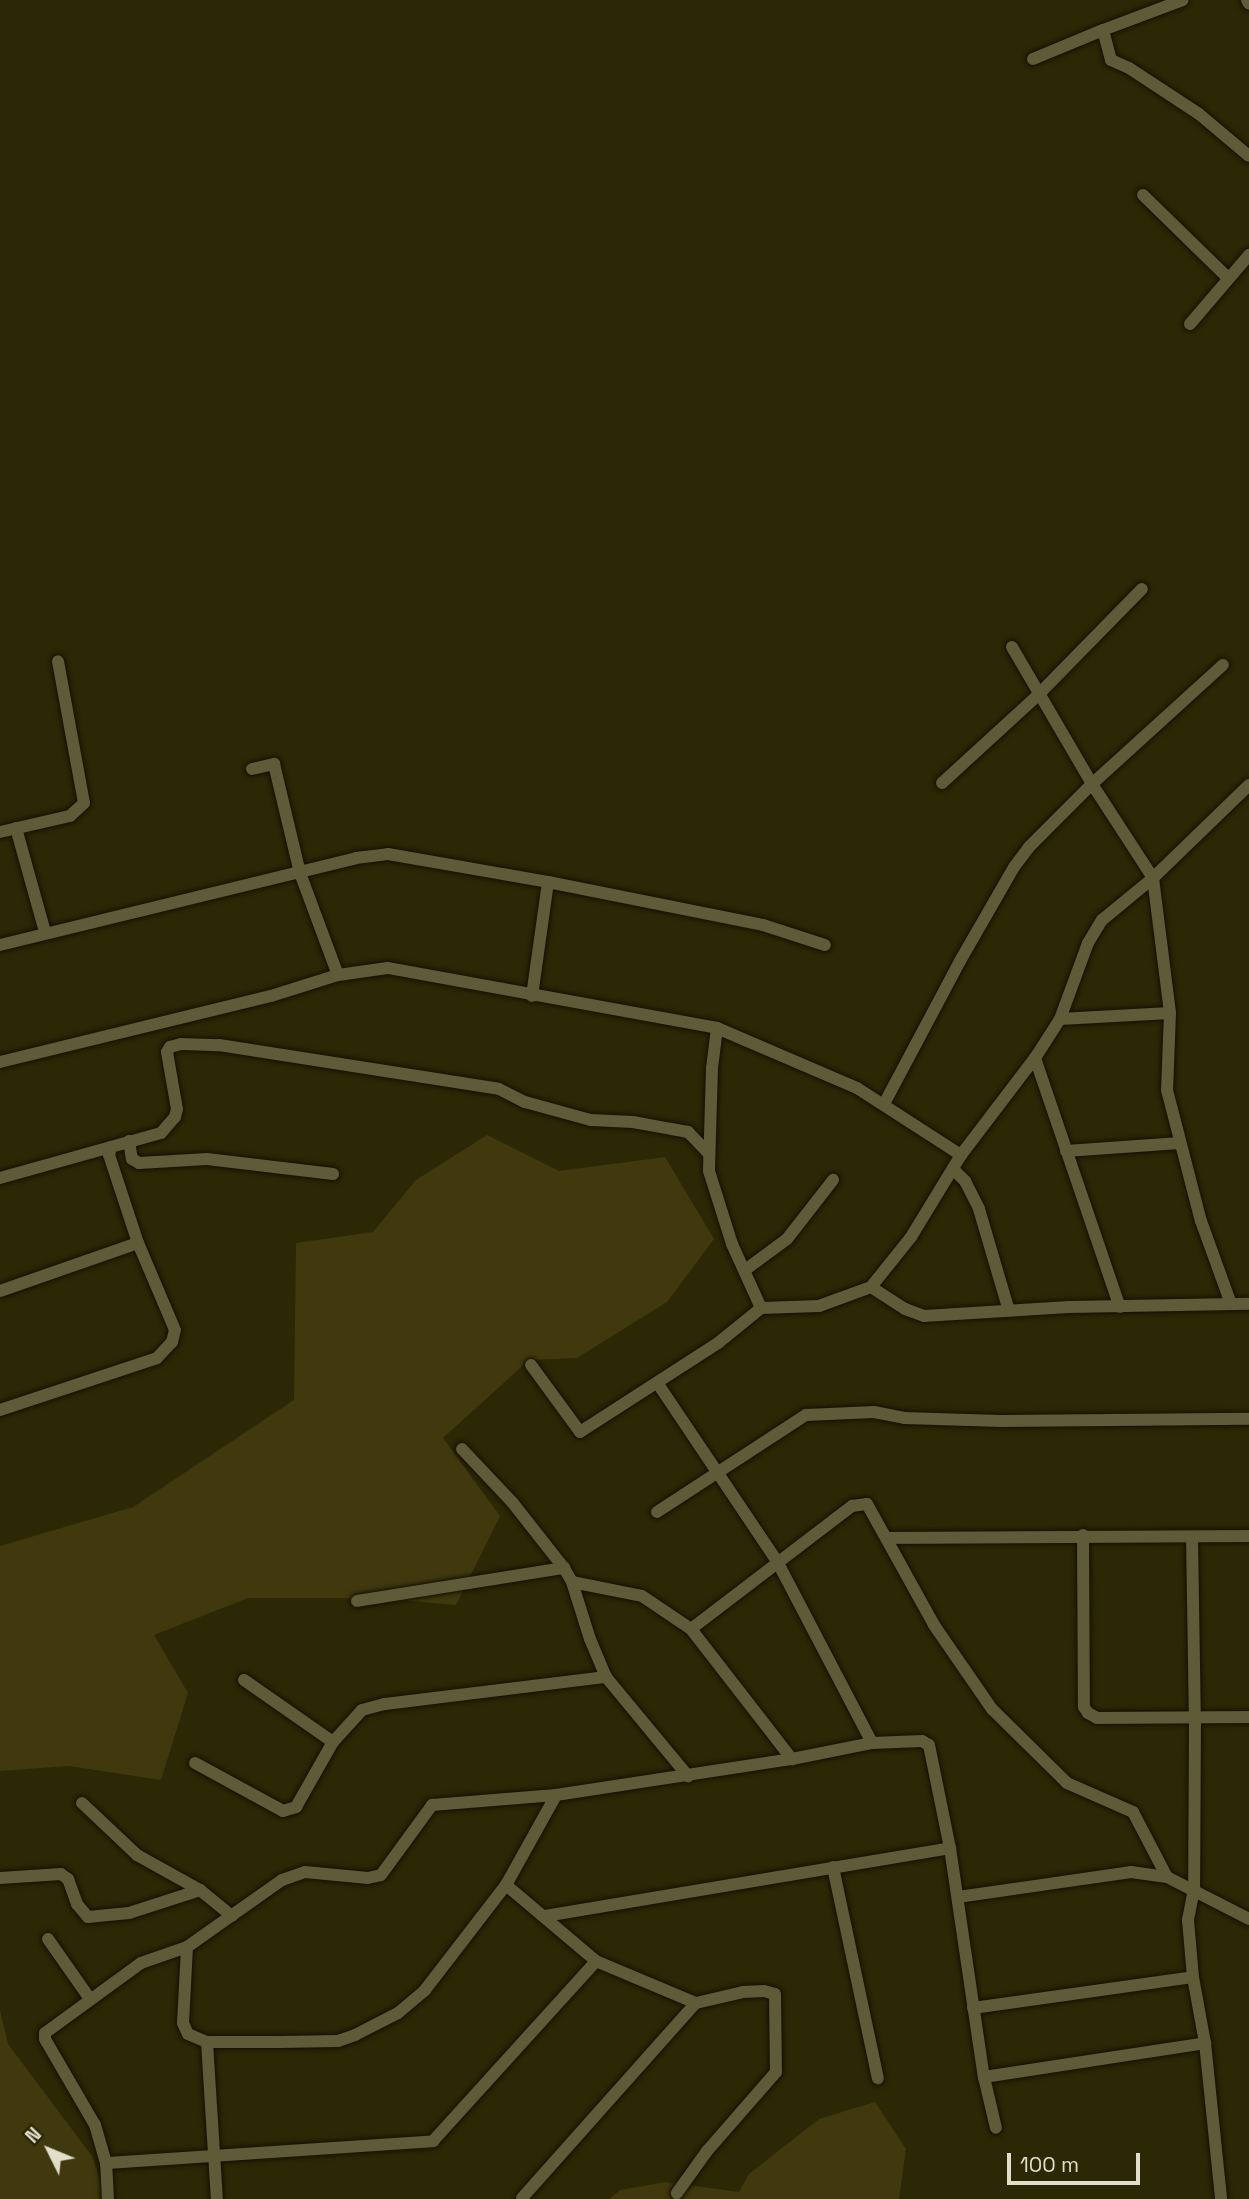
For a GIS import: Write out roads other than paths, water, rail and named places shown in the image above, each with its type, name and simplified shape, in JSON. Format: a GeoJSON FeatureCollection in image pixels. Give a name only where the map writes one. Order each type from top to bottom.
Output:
{"type":"FeatureCollection","features":[{"type":"Feature","properties":{"kind":"street"},"geometry":{"type":"LineString","coordinates":[[1033,59],[1183,0]]}},
{"type":"Feature","properties":{"kind":"street"},"geometry":{"type":"LineString","coordinates":[[1103,30],[1111,60],[1129,68],[1199,114],[1249,156]]}},
{"type":"Feature","properties":{"kind":"street"},"geometry":{"type":"LineString","coordinates":[[1143,195],[1228,278]]}},
{"type":"Feature","properties":{"kind":"street"},"geometry":{"type":"LineString","coordinates":[[1190,324],[1249,255]]}},
{"type":"Feature","properties":{"kind":"street"},"geometry":{"type":"LineString","coordinates":[[942,783],[1039,694],[1142,589]]}},
{"type":"Feature","properties":{"kind":"street"},"geometry":{"type":"LineString","coordinates":[[1012,647],[1092,784],[1153,878],[1170,1013],[1167,1090],[1201,1221],[1231,1304]]}},
{"type":"Feature","properties":{"kind":"street"},"geometry":{"type":"LineString","coordinates":[[0,832],[70,816],[83,803],[58,661]]}},
{"type":"Feature","properties":{"kind":"street"},"geometry":{"type":"LineString","coordinates":[[884,1104],[1014,867],[1029,847],[1092,784],[1223,665]]}},
{"type":"Feature","properties":{"kind":"street"},"geometry":{"type":"LineString","coordinates":[[252,769],[274,764],[300,873],[338,975]]}},
{"type":"Feature","properties":{"kind":"street"},"geometry":{"type":"LineString","coordinates":[[531,1365],[580,1432],[718,1343],[761,1308],[819,1306],[871,1287],[911,1237],[961,1155],[1035,1058],[1060,1018],[1088,943],[1102,920],[1153,878],[1245,790]]}},
{"type":"Feature","properties":{"kind":"street"},"geometry":{"type":"LineString","coordinates":[[1245,790],[1249,807]]}},
{"type":"Feature","properties":{"kind":"street"},"geometry":{"type":"LineString","coordinates":[[16,828],[45,932]]}},
{"type":"Feature","properties":{"kind":"street"},"geometry":{"type":"LineString","coordinates":[[0,945],[356,858],[388,855],[548,882],[763,925],[825,946]]}},
{"type":"Feature","properties":{"kind":"street"},"geometry":{"type":"LineString","coordinates":[[532,996],[548,882]]}},
{"type":"Feature","properties":{"kind":"street"},"geometry":{"type":"LineString","coordinates":[[0,1062],[271,996],[338,975],[388,968],[450,977],[532,996],[717,1028],[857,1088],[961,1155]]}},
{"type":"Feature","properties":{"kind":"street"},"geometry":{"type":"LineString","coordinates":[[1060,1018],[1170,1013]]}},
{"type":"Feature","properties":{"kind":"street"},"geometry":{"type":"LineString","coordinates":[[717,1028],[712,1069],[709,1171],[719,1205],[761,1308]]}},
{"type":"Feature","properties":{"kind":"street"},"geometry":{"type":"LineString","coordinates":[[0,1178],[161,1132],[175,1117],[177,1109],[167,1052],[170,1047],[197,1044],[499,1088],[525,1102],[591,1120],[633,1122],[688,1132],[709,1154]]}},
{"type":"Feature","properties":{"kind":"street"},"geometry":{"type":"LineString","coordinates":[[1035,1058],[1120,1307]]}},
{"type":"Feature","properties":{"kind":"street"},"geometry":{"type":"LineString","coordinates":[[129,1141],[132,1159],[139,1163],[207,1159],[333,1174]]}},
{"type":"Feature","properties":{"kind":"street"},"geometry":{"type":"LineString","coordinates":[[1066,1151],[1180,1143]]}},
{"type":"Feature","properties":{"kind":"street"},"geometry":{"type":"LineString","coordinates":[[0,1410],[157,1358],[172,1342],[175,1330],[138,1243],[109,1155],[111,1147]]}},
{"type":"Feature","properties":{"kind":"street"},"geometry":{"type":"LineString","coordinates":[[954,1170],[965,1181],[979,1209],[1009,1311]]}},
{"type":"Feature","properties":{"kind":"street"},"geometry":{"type":"LineString","coordinates":[[745,1270],[787,1239],[833,1180]]}},
{"type":"Feature","properties":{"kind":"street"},"geometry":{"type":"LineString","coordinates":[[0,1291],[138,1243]]}},
{"type":"Feature","properties":{"kind":"street"},"geometry":{"type":"LineString","coordinates":[[871,1287],[905,1310],[924,1316],[1249,1304]]}},
{"type":"Feature","properties":{"kind":"street"},"geometry":{"type":"LineString","coordinates":[[658,1384],[777,1561],[872,1743]]}},
{"type":"Feature","properties":{"kind":"street"},"geometry":{"type":"LineString","coordinates":[[657,1512],[806,1415],[874,1412],[904,1418],[1001,1421],[1249,1419]]}},
{"type":"Feature","properties":{"kind":"street"},"geometry":{"type":"LineString","coordinates":[[463,1449],[512,1502],[564,1567],[572,1582],[590,1639],[606,1677],[688,1776]]}},
{"type":"Feature","properties":{"kind":"street"},"geometry":{"type":"LineString","coordinates":[[691,1629],[777,1561],[860,1502],[871,1508],[934,1625],[992,1709],[1068,1783],[1133,1812],[1167,1877]]}},
{"type":"Feature","properties":{"kind":"street"},"geometry":{"type":"LineString","coordinates":[[1083,1535],[1084,1707],[1088,1713],[1097,1718],[1249,1717]]}},
{"type":"Feature","properties":{"kind":"street"},"geometry":{"type":"LineString","coordinates":[[888,1538],[1249,1536]]}},
{"type":"Feature","properties":{"kind":"street"},"geometry":{"type":"LineString","coordinates":[[1192,1537],[1194,1889],[1188,1920],[1193,1977],[1205,2043],[1221,2199]]}},
{"type":"Feature","properties":{"kind":"street"},"geometry":{"type":"LineString","coordinates":[[357,1601],[564,1567]]}},
{"type":"Feature","properties":{"kind":"street"},"geometry":{"type":"LineString","coordinates":[[572,1582],[642,1596],[691,1629],[792,1759]]}},
{"type":"Feature","properties":{"kind":"street"},"geometry":{"type":"LineString","coordinates":[[195,1763],[283,1811],[296,1807],[333,1742],[362,1710],[385,1704],[606,1677]]}},
{"type":"Feature","properties":{"kind":"street"},"geometry":{"type":"LineString","coordinates":[[244,1680],[333,1742]]}},
{"type":"Feature","properties":{"kind":"street"},"geometry":{"type":"LineString","coordinates":[[108,2199],[106,2163],[95,2125],[45,2039],[49,2028],[141,1963],[187,1947],[282,1880],[305,1872],[368,1878],[381,1875],[432,1805],[556,1795],[792,1759],[872,1743],[922,1741],[929,1745],[950,1848],[984,2077],[996,2128]]}},
{"type":"Feature","properties":{"kind":"street"},"geometry":{"type":"LineString","coordinates":[[187,1947],[184,2031],[207,2042],[338,2041],[387,2021],[425,1990],[506,1885],[556,1795]]}},
{"type":"Feature","properties":{"kind":"street"},"geometry":{"type":"LineString","coordinates":[[82,1803],[137,1855],[201,1890],[232,1916]]}},
{"type":"Feature","properties":{"kind":"street"},"geometry":{"type":"LineString","coordinates":[[544,1916],[950,1848]]}},
{"type":"Feature","properties":{"kind":"street"},"geometry":{"type":"LineString","coordinates":[[833,1867],[878,2078]]}},
{"type":"Feature","properties":{"kind":"street"},"geometry":{"type":"LineString","coordinates":[[958,1897],[1131,1872],[1167,1877],[1249,1919]]}},
{"type":"Feature","properties":{"kind":"street"},"geometry":{"type":"LineString","coordinates":[[0,1878],[61,1874],[68,1879],[76,1904],[88,1917],[129,1913],[201,1890]]}},
{"type":"Feature","properties":{"kind":"street"},"geometry":{"type":"LineString","coordinates":[[506,1885],[596,1961],[696,2003]]}},
{"type":"Feature","properties":{"kind":"street"},"geometry":{"type":"LineString","coordinates":[[48,1939],[90,1999]]}},
{"type":"Feature","properties":{"kind":"street"},"geometry":{"type":"LineString","coordinates":[[106,2163],[433,2141],[596,1961]]}},
{"type":"Feature","properties":{"kind":"street"},"geometry":{"type":"LineString","coordinates":[[973,2008],[1193,1977]]}},
{"type":"Feature","properties":{"kind":"street"},"geometry":{"type":"LineString","coordinates":[[522,2198],[696,2003],[744,1992],[764,1991],[775,1994],[776,2072],[707,2151],[677,2193]]}},
{"type":"Feature","properties":{"kind":"street"},"geometry":{"type":"LineString","coordinates":[[207,2042],[218,2199]]}},
{"type":"Feature","properties":{"kind":"street"},"geometry":{"type":"LineString","coordinates":[[984,2077],[1205,2043]]}}]}
